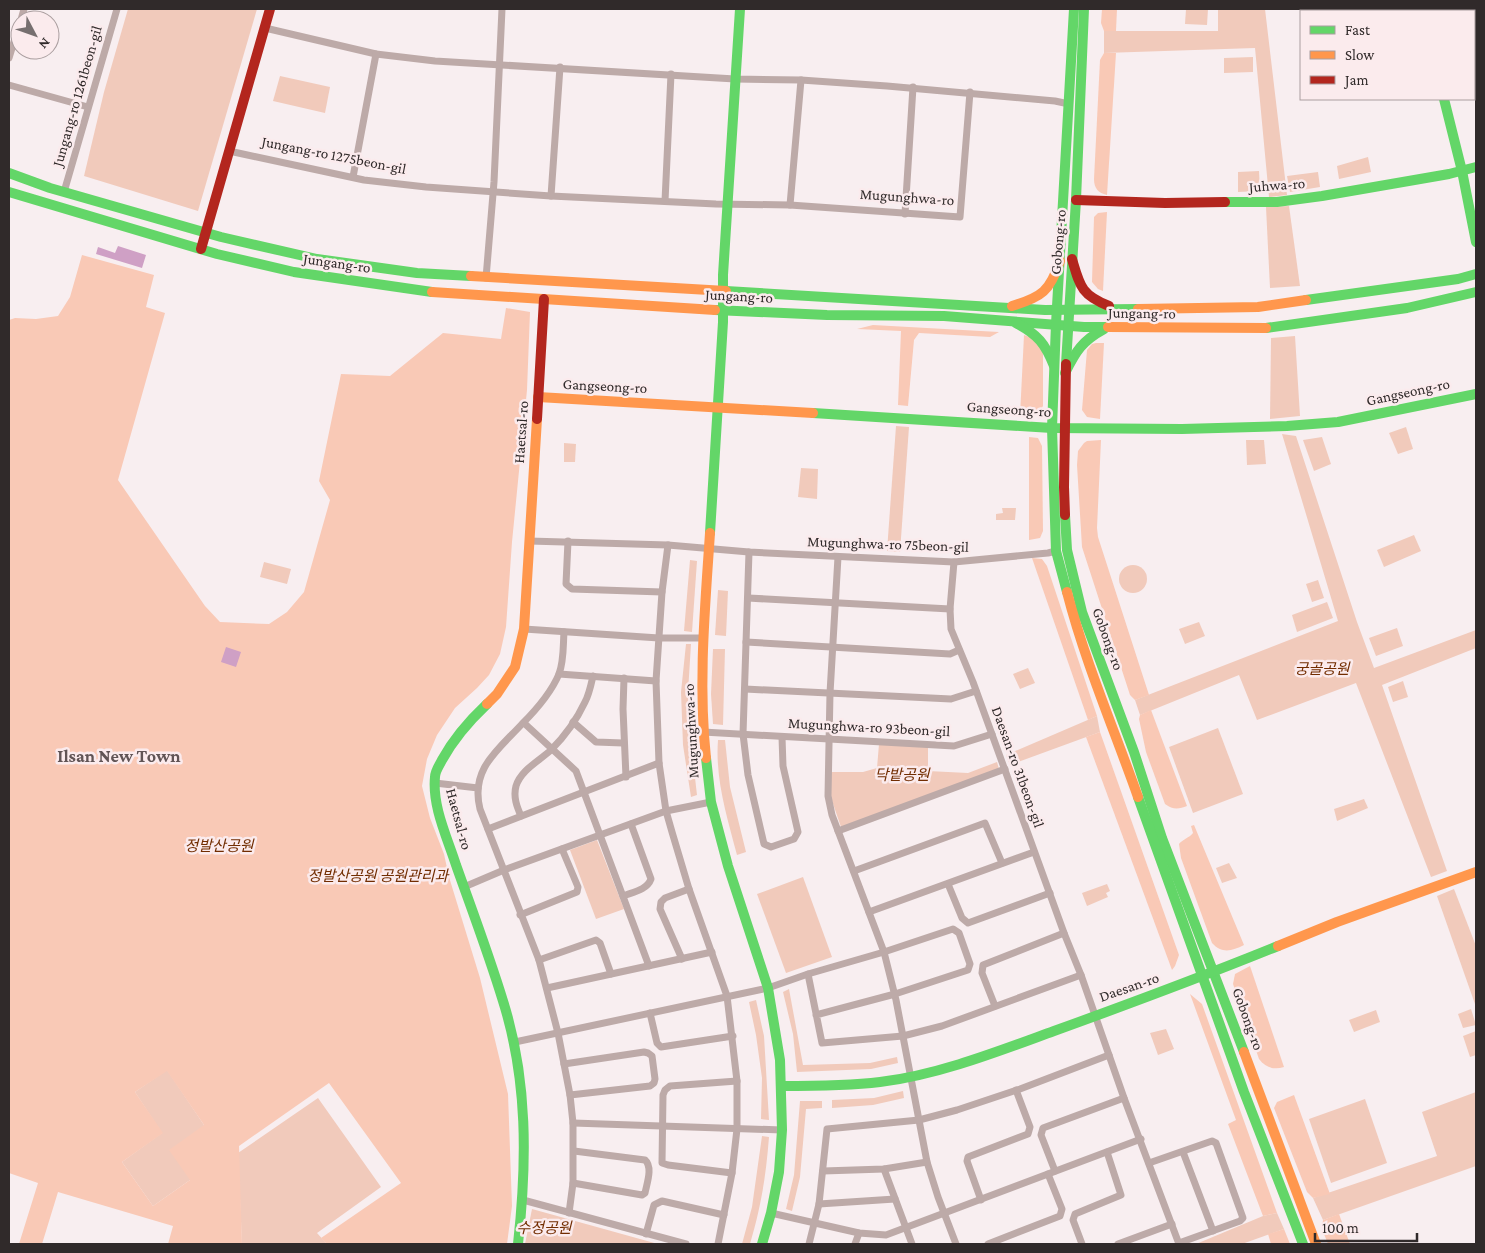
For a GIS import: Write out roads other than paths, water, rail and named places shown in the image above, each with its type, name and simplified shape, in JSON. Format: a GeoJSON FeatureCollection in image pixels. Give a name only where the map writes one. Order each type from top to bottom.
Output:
{"type":"FeatureCollection","features":[{"type":"Feature","properties":{"kind":"main road"},"geometry":{"type":"LineString","coordinates":[[201,249],[270,9]]}},
{"type":"Feature","properties":{"kind":"main road","name":"Mugunghwa-ro"},"geometry":{"type":"LineString","coordinates":[[740,9],[702,686],[703,732],[711,802],[728,866],[768,988],[780,1060],[782,1130],[779,1172],[771,1213],[762,1244]]}},
{"type":"Feature","properties":{"kind":"main road","name":"Gobong-ro"},"geometry":{"type":"LineString","coordinates":[[1074,9],[1060,261],[1062,310],[1067,326],[1064,487],[1067,550],[1082,612],[1134,752],[1162,838],[1316,1244]]}},
{"type":"Feature","properties":{"kind":"main road","name":"Gobong-ro"},"geometry":{"type":"LineString","coordinates":[[1084,9],[1072,260],[1062,310],[1056,324],[1052,428],[1056,550],[1073,615],[1110,722],[1124,756],[1244,1092],[1303,1244]]}},
{"type":"Feature","properties":{"kind":"main road"},"geometry":{"type":"LineString","coordinates":[[1444,100],[1462,171],[1476,242]]}},
{"type":"Feature","properties":{"kind":"main road","name":"Juhwa-ro"},"geometry":{"type":"LineString","coordinates":[[1076,200],[1165,203],[1277,202],[1322,196],[1476,167]]}},
{"type":"Feature","properties":{"kind":"main road","name":"Jungang-ro"},"geometry":{"type":"LineString","coordinates":[[9,173],[64,192],[206,233],[317,259],[417,273],[486,278],[1062,310],[1258,307],[1448,280],[1476,274]]}},
{"type":"Feature","properties":{"kind":"main road","name":"Jungang-ro"},"geometry":{"type":"LineString","coordinates":[[9,192],[201,249],[294,272],[433,292],[827,315],[944,316],[1106,328],[1258,330],[1407,308],[1476,292]]}},
{"type":"Feature","properties":{"kind":"main road"},"geometry":{"type":"LineString","coordinates":[[1072,260],[1080,287],[1087,296],[1094,301],[1115,309]]}},
{"type":"Feature","properties":{"kind":"main road"},"geometry":{"type":"LineString","coordinates":[[1004,308],[1044,294],[1053,283],[1060,261]]}},
{"type":"Feature","properties":{"kind":"main road","name":"Haetsal-ro"},"geometry":{"type":"LineString","coordinates":[[518,1244],[525,1177],[524,1117],[515,1042],[446,837],[434,794],[435,774],[450,745],[466,724],[497,694],[515,667],[524,629],[544,299]]}},
{"type":"Feature","properties":{"kind":"main road"},"geometry":{"type":"LineString","coordinates":[[1012,321],[1034,332],[1042,339],[1054,366]]}},
{"type":"Feature","properties":{"kind":"main road"},"geometry":{"type":"LineString","coordinates":[[1065,373],[1081,343],[1106,328]]}},
{"type":"Feature","properties":{"kind":"main road","name":"Gangseong-ro"},"geometry":{"type":"LineString","coordinates":[[538,397],[1052,428],[1182,429],[1287,426],[1338,422],[1476,394]]}},
{"type":"Feature","properties":{"kind":"main road","name":"Daesan-ro"},"geometry":{"type":"LineString","coordinates":[[781,1086],[881,1082],[980,1058],[1202,976],[1337,922],[1476,872]]}},
{"type":"Feature","properties":{"kind":"street","name":"Jungang-ro 1261beon-gil"},"geometry":{"type":"LineString","coordinates":[[64,192],[117,9]]}},
{"type":"Feature","properties":{"kind":"street"},"geometry":{"type":"LineString","coordinates":[[486,278],[493,192],[502,9]]}},
{"type":"Feature","properties":{"kind":"street"},"geometry":{"type":"LineString","coordinates":[[264,28],[376,54],[435,61],[735,79],[801,80],[913,87],[1055,101],[1068,104]]}},
{"type":"Feature","properties":{"kind":"street"},"geometry":{"type":"LineString","coordinates":[[353,178],[376,54]]}},
{"type":"Feature","properties":{"kind":"street"},"geometry":{"type":"LineString","coordinates":[[551,196],[560,68]]}},
{"type":"Feature","properties":{"kind":"street"},"geometry":{"type":"LineString","coordinates":[[665,201],[671,74]]}},
{"type":"Feature","properties":{"kind":"street"},"geometry":{"type":"LineString","coordinates":[[790,205],[801,80]]}},
{"type":"Feature","properties":{"kind":"street"},"geometry":{"type":"LineString","coordinates":[[9,85],[88,107]]}},
{"type":"Feature","properties":{"kind":"street"},"geometry":{"type":"LineString","coordinates":[[906,214],[913,87]]}},
{"type":"Feature","properties":{"kind":"street","name":"Mugunghwa-ro"},"geometry":{"type":"LineString","coordinates":[[493,192],[728,204],[790,205],[960,217],[970,92]]}},
{"type":"Feature","properties":{"kind":"street","name":"Jungang-ro 1275beon-gil"},"geometry":{"type":"LineString","coordinates":[[229,150],[353,178],[426,187],[493,192]]}},
{"type":"Feature","properties":{"kind":"street","name":"Mugunghwa-ro 75beon-gil"},"geometry":{"type":"LineString","coordinates":[[529,541],[668,545],[749,552],[954,562],[1048,553],[1056,550]]}},
{"type":"Feature","properties":{"kind":"street"},"geometry":{"type":"LineString","coordinates":[[568,541],[566,584],[572,589],[662,592]]}},
{"type":"Feature","properties":{"kind":"street"},"geometry":{"type":"LineString","coordinates":[[668,545],[662,592],[656,681],[659,763],[666,811],[689,889],[727,996],[737,1081],[738,1128],[732,1173],[718,1244]]}},
{"type":"Feature","properties":{"kind":"street"},"geometry":{"type":"LineString","coordinates":[[749,552],[743,734],[748,775],[764,844],[771,847],[794,839],[798,832],[783,766],[782,737]]}},
{"type":"Feature","properties":{"kind":"street"},"geometry":{"type":"LineString","coordinates":[[838,557],[830,693],[828,796],[838,831],[884,952],[895,994],[927,1162],[956,1244]]}},
{"type":"Feature","properties":{"kind":"street","name":"Daesan-ro 31beon-gil"},"geometry":{"type":"LineString","coordinates":[[954,562],[950,609],[951,629],[1005,769],[1179,1244]]}},
{"type":"Feature","properties":{"kind":"street"},"geometry":{"type":"LineString","coordinates":[[748,598],[950,609]]}},
{"type":"Feature","properties":{"kind":"street"},"geometry":{"type":"LineString","coordinates":[[524,629],[659,638],[704,638]]}},
{"type":"Feature","properties":{"kind":"street"},"geometry":{"type":"LineString","coordinates":[[564,632],[563,656],[559,674],[547,696],[524,723],[491,756],[482,771],[478,788],[480,809],[539,960],[558,1032],[570,1095],[573,1123],[574,1183],[569,1213]]}},
{"type":"Feature","properties":{"kind":"street"},"geometry":{"type":"LineString","coordinates":[[746,642],[950,654],[959,650]]}},
{"type":"Feature","properties":{"kind":"street"},"geometry":{"type":"LineString","coordinates":[[559,674],[656,681]]}},
{"type":"Feature","properties":{"kind":"street"},"geometry":{"type":"LineString","coordinates":[[521,816],[517,806],[516,786],[524,773],[552,748],[573,722],[586,701],[593,676]]}},
{"type":"Feature","properties":{"kind":"street"},"geometry":{"type":"LineString","coordinates":[[624,678],[623,743],[626,777]]}},
{"type":"Feature","properties":{"kind":"street","name":"Daesan-ro 31beon-gil"},"geometry":{"type":"LineString","coordinates":[[745,689],[951,699],[976,691]]}},
{"type":"Feature","properties":{"kind":"street"},"geometry":{"type":"LineString","coordinates":[[573,722],[596,742],[623,743]]}},
{"type":"Feature","properties":{"kind":"street"},"geometry":{"type":"LineString","coordinates":[[524,723],[576,771],[650,966]]}},
{"type":"Feature","properties":{"kind":"street","name":"Mugunghwa-ro 93beon-gil"},"geometry":{"type":"LineString","coordinates":[[703,732],[954,746],[992,734]]}},
{"type":"Feature","properties":{"kind":"street"},"geometry":{"type":"LineString","coordinates":[[488,829],[659,763]]}},
{"type":"Feature","properties":{"kind":"street"},"geometry":{"type":"LineString","coordinates":[[838,831],[1005,769]]}},
{"type":"Feature","properties":{"kind":"street"},"geometry":{"type":"LineString","coordinates":[[435,783],[478,788]]}},
{"type":"Feature","properties":{"kind":"street"},"geometry":{"type":"LineString","coordinates":[[464,887],[562,848],[666,811],[711,802]]}},
{"type":"Feature","properties":{"kind":"street"},"geometry":{"type":"LineString","coordinates":[[854,871],[985,823],[1002,863]]}},
{"type":"Feature","properties":{"kind":"street"},"geometry":{"type":"LineString","coordinates":[[623,896],[646,888],[651,879],[631,824]]}},
{"type":"Feature","properties":{"kind":"street"},"geometry":{"type":"LineString","coordinates":[[520,915],[576,892],[578,887],[562,848]]}},
{"type":"Feature","properties":{"kind":"street"},"geometry":{"type":"LineString","coordinates":[[869,912],[1034,852]]}},
{"type":"Feature","properties":{"kind":"street"},"geometry":{"type":"LineString","coordinates":[[948,884],[962,918],[968,923],[1050,893]]}},
{"type":"Feature","properties":{"kind":"street"},"geometry":{"type":"LineString","coordinates":[[682,959],[660,909],[661,902],[689,889]]}},
{"type":"Feature","properties":{"kind":"street"},"geometry":{"type":"LineString","coordinates":[[515,1042],[768,988],[953,929],[958,934],[970,964],[968,970],[895,994],[816,1015]]}},
{"type":"Feature","properties":{"kind":"street"},"geometry":{"type":"LineString","coordinates":[[995,1006],[982,973],[983,965],[1064,933]]}},
{"type":"Feature","properties":{"kind":"street"},"geometry":{"type":"LineString","coordinates":[[539,960],[596,940],[600,943],[611,974]]}},
{"type":"Feature","properties":{"kind":"street"},"geometry":{"type":"LineString","coordinates":[[547,988],[712,952]]}},
{"type":"Feature","properties":{"kind":"street"},"geometry":{"type":"LineString","coordinates":[[808,974],[822,1043],[903,1036],[942,1026],[1080,975]]}},
{"type":"Feature","properties":{"kind":"street"},"geometry":{"type":"LineString","coordinates":[[650,1013],[657,1043],[661,1046],[733,1036]]}},
{"type":"Feature","properties":{"kind":"street"},"geometry":{"type":"LineString","coordinates":[[564,1064],[648,1053],[652,1056],[654,1083],[650,1086],[570,1095]]}},
{"type":"Feature","properties":{"kind":"street"},"geometry":{"type":"LineString","coordinates":[[810,1244],[819,1204],[827,1129],[919,1120],[957,1110],[1016,1090],[1109,1055]]}},
{"type":"Feature","properties":{"kind":"street"},"geometry":{"type":"LineString","coordinates":[[732,1173],[662,1163],[663,1095],[670,1086],[737,1081]]}},
{"type":"Feature","properties":{"kind":"street"},"geometry":{"type":"LineString","coordinates":[[981,1200],[967,1161],[968,1157],[1028,1134],[1030,1127],[1016,1090]]}},
{"type":"Feature","properties":{"kind":"street"},"geometry":{"type":"LineString","coordinates":[[988,1244],[1060,1216],[1062,1210],[1041,1135],[1043,1128],[1124,1098]]}},
{"type":"Feature","properties":{"kind":"street"},"geometry":{"type":"LineString","coordinates":[[573,1123],[782,1130]]}},
{"type":"Feature","properties":{"kind":"street"},"geometry":{"type":"LineString","coordinates":[[771,1213],[858,1233],[886,1235],[1141,1140]]}},
{"type":"Feature","properties":{"kind":"street"},"geometry":{"type":"LineString","coordinates":[[1149,1163],[1214,1141],[1243,1218],[1240,1221],[1179,1244]]}},
{"type":"Feature","properties":{"kind":"street"},"geometry":{"type":"LineString","coordinates":[[574,1151],[645,1160],[649,1163],[650,1168],[645,1193],[642,1195],[574,1183]]}},
{"type":"Feature","properties":{"kind":"street"},"geometry":{"type":"LineString","coordinates":[[1082,1244],[1073,1220],[1075,1214],[1121,1195],[1107,1152]]}},
{"type":"Feature","properties":{"kind":"street"},"geometry":{"type":"LineString","coordinates":[[1182,1152],[1213,1231]]}},
{"type":"Feature","properties":{"kind":"street"},"geometry":{"type":"LineString","coordinates":[[823,1171],[884,1169],[927,1162]]}},
{"type":"Feature","properties":{"kind":"street"},"geometry":{"type":"LineString","coordinates":[[884,1169],[912,1244]]}},
{"type":"Feature","properties":{"kind":"street"},"geometry":{"type":"LineString","coordinates":[[523,1200],[686,1244]]}},
{"type":"Feature","properties":{"kind":"street"},"geometry":{"type":"LineString","coordinates":[[819,1204],[895,1200]]}},
{"type":"Feature","properties":{"kind":"street"},"geometry":{"type":"LineString","coordinates":[[646,1234],[654,1204],[657,1202],[662,1201],[724,1215]]}},
{"type":"Feature","properties":{"kind":"street"},"geometry":{"type":"LineString","coordinates":[[1118,1244],[1172,1224]]}},
{"type":"Feature","properties":{"kind":"street"},"geometry":{"type":"LineString","coordinates":[[856,1244],[858,1233]]}},
{"type":"Feature","properties":{"kind":"district","name":"Ilsan New Town"},"geometry":{"type":"Point","coordinates":[119,756]}},
{"type":"Feature","properties":{"kind":"park label","name":"궁골공원"},"geometry":{"type":"Point","coordinates":[1322,669]}},
{"type":"Feature","properties":{"kind":"park label","name":"닥밭공원"},"geometry":{"type":"Point","coordinates":[902,775]}},
{"type":"Feature","properties":{"kind":"park label","name":"정발산공원"},"geometry":{"type":"Point","coordinates":[219,846]}},
{"type":"Feature","properties":{"kind":"park label","name":"정발산공원 공원관리과"},"geometry":{"type":"Point","coordinates":[378,876]}},
{"type":"Feature","properties":{"kind":"park label","name":"수정공원"},"geometry":{"type":"Point","coordinates":[544,1228]}}]}
